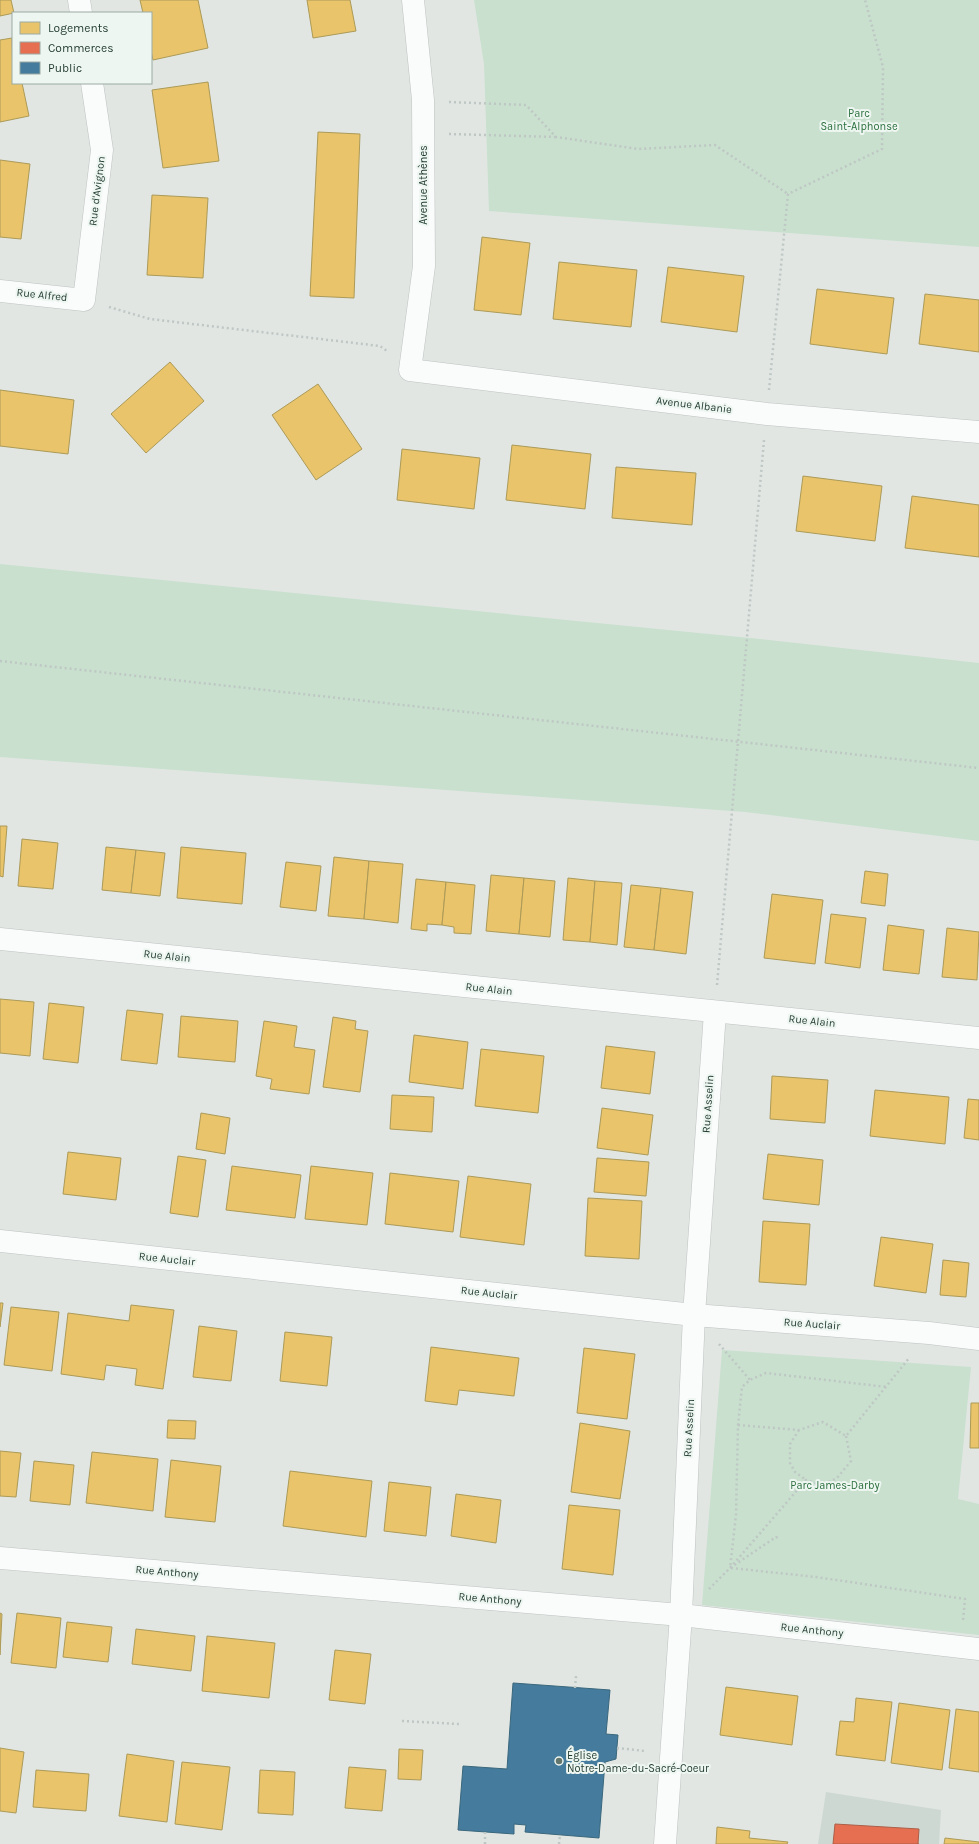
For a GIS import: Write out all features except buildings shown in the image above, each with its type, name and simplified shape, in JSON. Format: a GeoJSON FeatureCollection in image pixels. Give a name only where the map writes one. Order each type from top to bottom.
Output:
{"type":"FeatureCollection","features":[{"type":"Feature","properties":{"kind":"street"},"geometry":{"type":"LineString","coordinates":[[79,0],[81,12]]}},
{"type":"Feature","properties":{"kind":"street","name":"Avenue Athènes"},"geometry":{"type":"LineString","coordinates":[[410,370],[424,266],[423,100],[413,0]]}},
{"type":"Feature","properties":{"kind":"street","name":"Rue d'Avignon"},"geometry":{"type":"LineString","coordinates":[[84,300],[102,150],[92,84]]}},
{"type":"Feature","properties":{"kind":"street","name":"Rue Alfred"},"geometry":{"type":"LineString","coordinates":[[0,291],[84,300]]}},
{"type":"Feature","properties":{"kind":"street","name":"Avenue Albanie"},"geometry":{"type":"LineString","coordinates":[[410,370],[767,414],[979,432]]}},
{"type":"Feature","properties":{"kind":"street","name":"Rue Alain"},"geometry":{"type":"LineString","coordinates":[[0,939],[979,1038]]}},
{"type":"Feature","properties":{"kind":"street","name":"Rue Asselin"},"geometry":{"type":"LineString","coordinates":[[665,1844],[681,1615],[694,1315],[715,1012]]}},
{"type":"Feature","properties":{"kind":"street","name":"Rue Auclair"},"geometry":{"type":"LineString","coordinates":[[0,1241],[694,1315],[929,1333],[979,1339]]}},
{"type":"Feature","properties":{"kind":"street","name":"Rue Anthony"},"geometry":{"type":"LineString","coordinates":[[0,1558],[681,1615],[970,1648]]}},
{"type":"Feature","properties":{"kind":"path"},"geometry":{"type":"LineString","coordinates":[[788,194],[882,149],[883,67],[865,0]]}},
{"type":"Feature","properties":{"kind":"path"},"geometry":{"type":"LineString","coordinates":[[423,100],[526,105],[556,138]]}},
{"type":"Feature","properties":{"kind":"path"},"geometry":{"type":"LineString","coordinates":[[423,134],[556,138],[638,149],[716,146],[788,194]]}},
{"type":"Feature","properties":{"kind":"path"},"geometry":{"type":"LineString","coordinates":[[715,1012],[767,414],[788,194]]}},
{"type":"Feature","properties":{"kind":"path"},"geometry":{"type":"LineString","coordinates":[[84,300],[150,320],[380,346],[410,370]]}},
{"type":"Feature","properties":{"kind":"path"},"geometry":{"type":"LineString","coordinates":[[0,661],[979,768]]}},
{"type":"Feature","properties":{"kind":"path"},"geometry":{"type":"LineString","coordinates":[[694,1315],[750,1380]]}},
{"type":"Feature","properties":{"kind":"path"},"geometry":{"type":"LineString","coordinates":[[846,1436],[929,1333]]}},
{"type":"Feature","properties":{"kind":"path"},"geometry":{"type":"LineString","coordinates":[[730,1568],[736,1515],[738,1425],[742,1387],[750,1380],[766,1373],[887,1387]]}},
{"type":"Feature","properties":{"kind":"path"},"geometry":{"type":"LineString","coordinates":[[738,1425],[799,1430],[823,1422],[846,1436],[851,1461],[837,1478],[822,1485],[806,1480],[795,1472],[790,1463],[790,1444],[799,1430]]}},
{"type":"Feature","properties":{"kind":"path"},"geometry":{"type":"LineString","coordinates":[[730,1568],[806,1480]]}},
{"type":"Feature","properties":{"kind":"path"},"geometry":{"type":"LineString","coordinates":[[730,1568],[776,1537],[780,1538]]}},
{"type":"Feature","properties":{"kind":"path"},"geometry":{"type":"LineString","coordinates":[[730,1568],[816,1577],[965,1598],[970,1648]]}},
{"type":"Feature","properties":{"kind":"path"},"geometry":{"type":"LineString","coordinates":[[575,1688],[576,1676]]}},
{"type":"Feature","properties":{"kind":"path"},"geometry":{"type":"LineString","coordinates":[[402,1721],[459,1724]]}},
{"type":"Feature","properties":{"kind":"path"},"geometry":{"type":"LineString","coordinates":[[485,1832],[485,1844]]}},
{"type":"Feature","properties":{"kind":"path"},"geometry":{"type":"LineString","coordinates":[[559,1844],[560,1835]]}},
{"type":"Feature","properties":{"kind":"shaded area"},"geometry":{"type":"Polygon","coordinates":[[[826,1792],[941,1810],[939,1844],[818,1844],[826,1792]]]}},
{"type":"Feature","properties":{"kind":"green space","name":"Parc Saint-Alphonse"},"geometry":{"type":"Polygon","coordinates":[[[474,0],[979,0],[979,247],[489,211],[484,64],[474,0]]]}},
{"type":"Feature","properties":{"kind":"green space"},"geometry":{"type":"Polygon","coordinates":[[[0,564],[760,639],[979,663],[979,841],[745,812],[0,757],[0,564]]]}},
{"type":"Feature","properties":{"kind":"green space","name":"Parc James-Darby"},"geometry":{"type":"Polygon","coordinates":[[[722,1350],[971,1367],[958,1499],[979,1504],[979,1635],[702,1605],[722,1350]]]}},
{"type":"Feature","properties":{"kind":"place","name":"Église Notre-Dame-du-Sacré-Coeur"},"geometry":{"type":"Point","coordinates":[559,1761]}}]}
